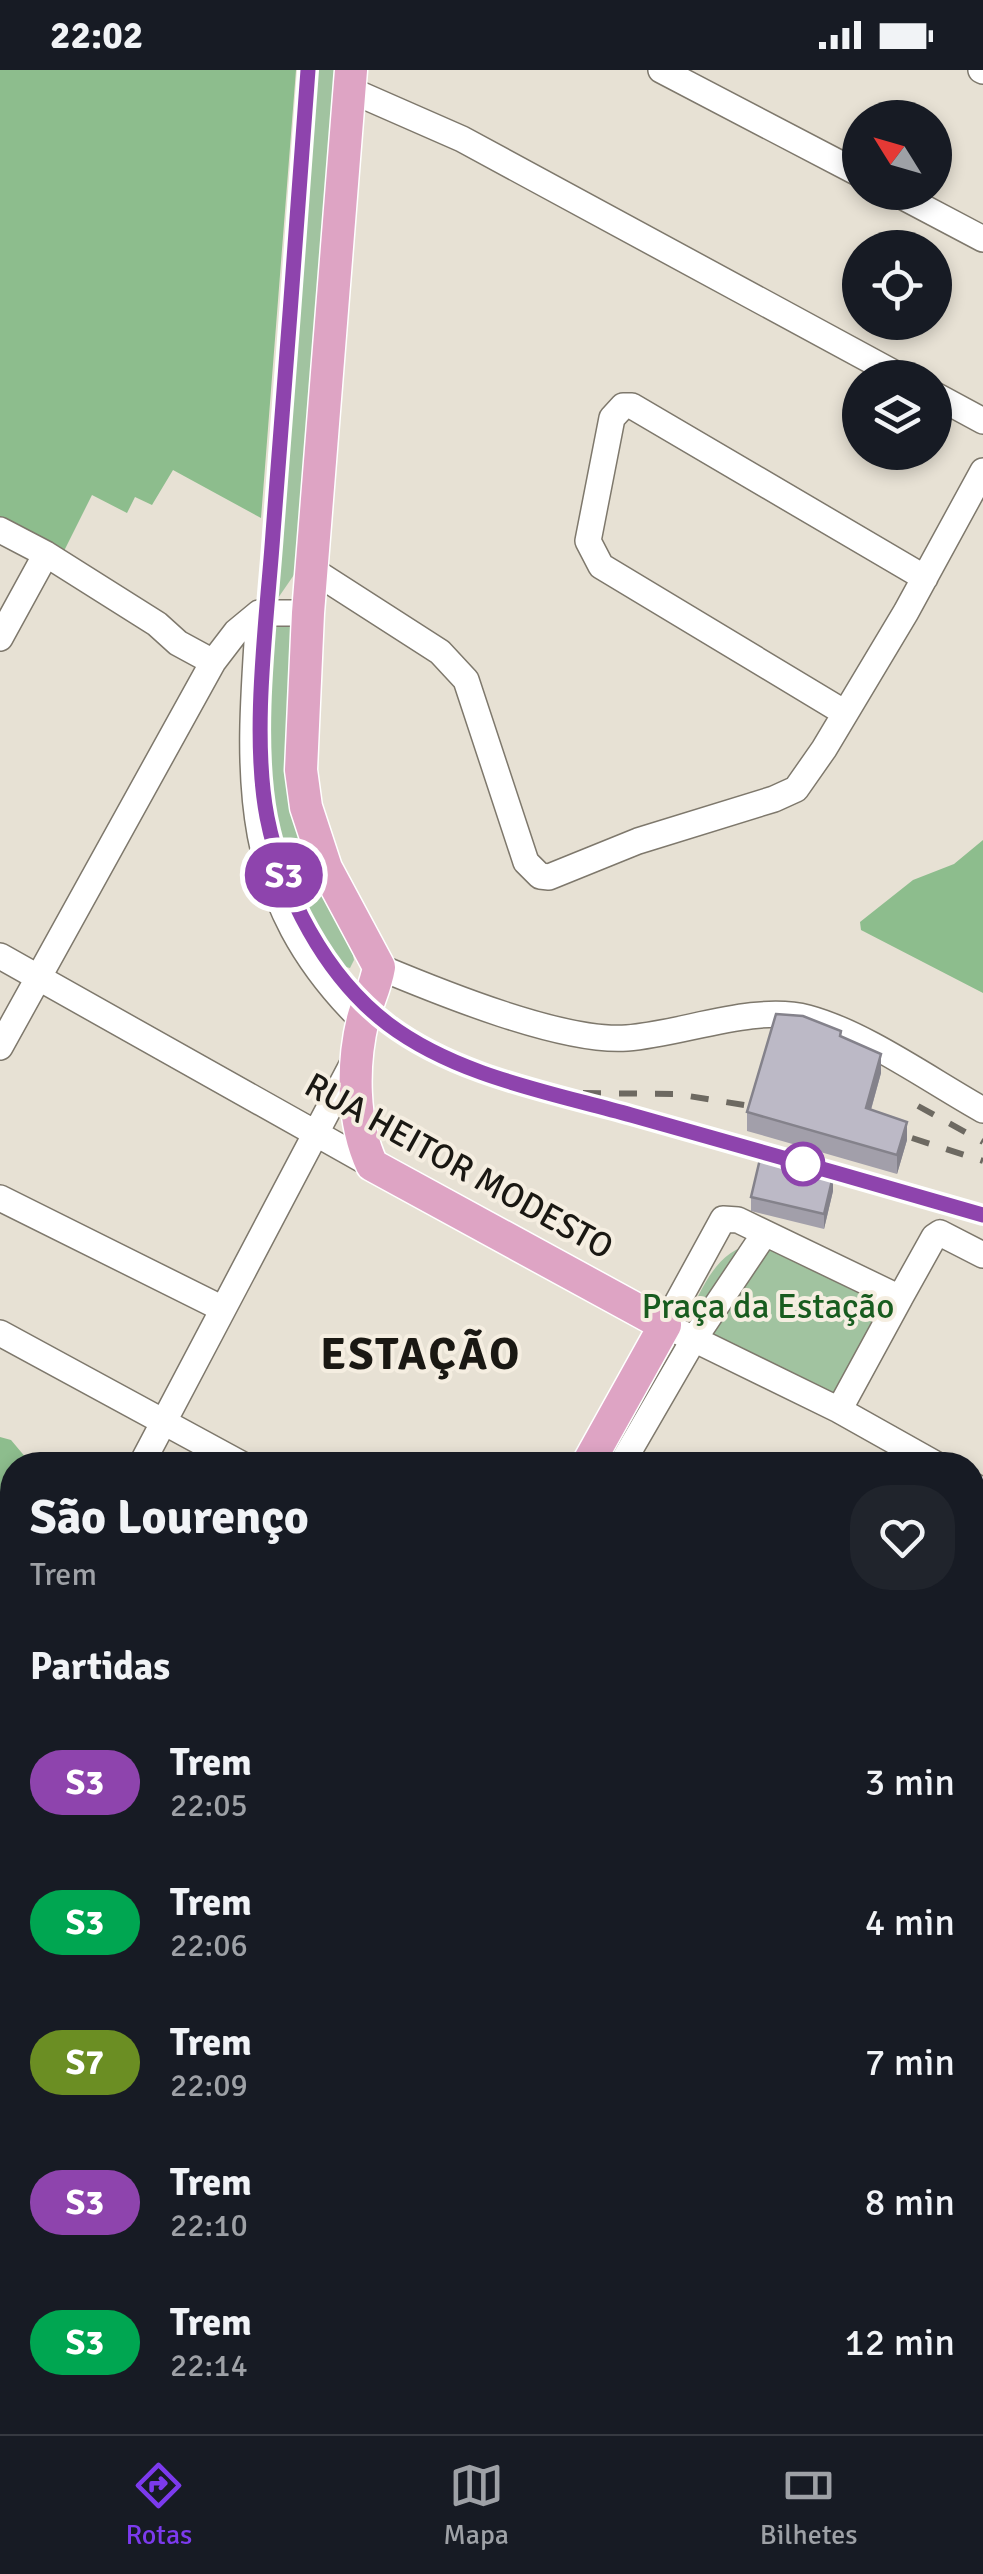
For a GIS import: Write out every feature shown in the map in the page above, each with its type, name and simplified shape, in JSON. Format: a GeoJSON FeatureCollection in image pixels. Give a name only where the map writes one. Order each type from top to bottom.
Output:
{"type":"FeatureCollection","features":[{"type":"Feature","properties":{"kind":"main road"},"geometry":{"type":"LineString","coordinates":[[350,79],[308,613],[301,770],[306,806],[326,868],[379,967],[357,1054],[358,1113],[364,1147],[372,1165]]}},
{"type":"Feature","properties":{"kind":"main road","name":"RUA HEITOR MODESTO"},"geometry":{"type":"LineString","coordinates":[[372,1165],[680,1332]]}},
{"type":"Feature","properties":{"kind":"main road"},"geometry":{"type":"LineString","coordinates":[[596,1452],[680,1332]]}},
{"type":"Feature","properties":{"kind":"street"},"geometry":{"type":"LineString","coordinates":[[661,70],[842,165]]}},
{"type":"Feature","properties":{"kind":"street"},"geometry":{"type":"LineString","coordinates":[[350,79],[870,360]]}},
{"type":"Feature","properties":{"kind":"street"},"geometry":{"type":"LineString","coordinates":[[928,210],[983,239]]}},
{"type":"Feature","properties":{"kind":"street"},"geometry":{"type":"LineString","coordinates":[[952,404],[983,421]]}},
{"type":"Feature","properties":{"kind":"street"},"geometry":{"type":"LineString","coordinates":[[845,713],[601,566],[592,555],[588,542],[612,418],[622,406],[632,406],[924,578]]}},
{"type":"Feature","properties":{"kind":"street"},"geometry":{"type":"LineString","coordinates":[[314,571],[456,666],[466,680],[526,862],[540,876],[548,877],[684,824],[796,789],[824,749],[983,471]]}},
{"type":"Feature","properties":{"kind":"street"},"geometry":{"type":"LineString","coordinates":[[0,530],[46,554],[157,624],[178,643],[213,662]]}},
{"type":"Feature","properties":{"kind":"street"},"geometry":{"type":"LineString","coordinates":[[0,638],[46,554]]}},
{"type":"Feature","properties":{"kind":"street"},"geometry":{"type":"LineString","coordinates":[[260,613],[251,729],[252,784],[268,872],[282,908],[316,969],[363,1021]]}},
{"type":"Feature","properties":{"kind":"street"},"geometry":{"type":"LineString","coordinates":[[0,1047],[213,662],[236,632],[260,613],[308,613]]}},
{"type":"Feature","properties":{"kind":"street","name":"RUA HEITOR MODESTO"},"geometry":{"type":"LineString","coordinates":[[0,956],[372,1165]]}},
{"type":"Feature","properties":{"kind":"street"},"geometry":{"type":"LineString","coordinates":[[379,967],[537,1024],[602,1037],[626,1038],[759,1016],[806,1018],[842,1030],[983,1110]]}},
{"type":"Feature","properties":{"kind":"street"},"geometry":{"type":"LineString","coordinates":[[148,1452],[357,1054]]}},
{"type":"Feature","properties":{"kind":"street"},"geometry":{"type":"LineString","coordinates":[[0,1198],[223,1309]]}},
{"type":"Feature","properties":{"kind":"street"},"geometry":{"type":"LineString","coordinates":[[628,1452],[724,1220],[738,1220],[900,1298]]}},
{"type":"Feature","properties":{"kind":"street"},"geometry":{"type":"LineString","coordinates":[[680,1332],[765,1233]]}},
{"type":"Feature","properties":{"kind":"street"},"geometry":{"type":"LineString","coordinates":[[839,1410],[934,1238],[940,1233],[983,1254]]}},
{"type":"Feature","properties":{"kind":"street","name":"RUA HEITOR MODESTO"},"geometry":{"type":"LineString","coordinates":[[680,1332],[839,1410],[914,1452]]}},
{"type":"Feature","properties":{"kind":"street"},"geometry":{"type":"LineString","coordinates":[[0,1333],[220,1452]]}},
{"type":"Feature","properties":{"kind":"path"},"geometry":{"type":"LineString","coordinates":[[260,613],[302,70]]}},
{"type":"Feature","properties":{"kind":"green space"},"geometry":{"type":"Polygon","coordinates":[[[0,70],[296,70],[261,518],[173,470],[152,505],[135,497],[127,513],[92,495],[62,555],[0,520],[0,70]]]}},
{"type":"Feature","properties":{"kind":"green space"},"geometry":{"type":"Polygon","coordinates":[[[318,70],[346,70],[298,569],[276,601],[318,70]]]}},
{"type":"Feature","properties":{"kind":"green space"},"geometry":{"type":"Polygon","coordinates":[[[289,623],[294,631],[288,766],[352,950],[354,960],[350,968],[332,957],[303,898],[284,853],[275,812],[270,734],[271,631],[275,624],[289,623]]]}},
{"type":"Feature","properties":{"kind":"green space"},"geometry":{"type":"Polygon","coordinates":[[[983,840],[983,993],[861,930],[860,922],[913,880],[954,864],[983,840]]]}},
{"type":"Feature","properties":{"kind":"green space","name":"Praça da Estação"},"geometry":{"type":"Polygon","coordinates":[[[757,1243],[888,1305],[838,1398],[684,1323],[720,1262],[742,1247],[757,1243]]]}},
{"type":"Feature","properties":{"kind":"green space"},"geometry":{"type":"Polygon","coordinates":[[[0,1437],[11,1440],[21,1452],[0,1452],[0,1437]]]}},
{"type":"Feature","properties":{"kind":"building"},"geometry":{"type":"Polygon","coordinates":[[[776,1014],[803,1016],[841,1031],[840,1036],[881,1054],[866,1108],[907,1122],[897,1155],[747,1112],[776,1014]]]}},
{"type":"Feature","properties":{"kind":"building"},"geometry":{"type":"Polygon","coordinates":[[[760,1159],[833,1176],[824,1214],[751,1197],[760,1159]]]}},
{"type":"Feature","properties":{"kind":"railway"},"geometry":{"type":"LineString","coordinates":[[308,70],[265,639],[261,749],[267,817],[275,851],[287,885],[320,948],[366,1003],[393,1026],[474,1069],[983,1215]]}},
{"type":"Feature","properties":{"kind":"railway"},"geometry":{"type":"LineString","coordinates":[[583,1093],[676,1094],[750,1106]]}},
{"type":"Feature","properties":{"kind":"railway"},"geometry":{"type":"LineString","coordinates":[[918,1106],[983,1142]]}},
{"type":"Feature","properties":{"kind":"railway"},"geometry":{"type":"LineString","coordinates":[[912,1138],[983,1161]]}},
{"type":"Feature","properties":{"kind":"train","name":"S3"},"geometry":{"type":"LineString","coordinates":[[308,70],[262,722],[267,816],[276,852],[305,923],[341,978],[368,1006],[388,1024],[456,1062],[983,1215]]}},
{"type":"Feature","properties":{"kind":"district","name":"ESTAÇÃO"},"geometry":{"type":"Point","coordinates":[421,1354]}}]}
